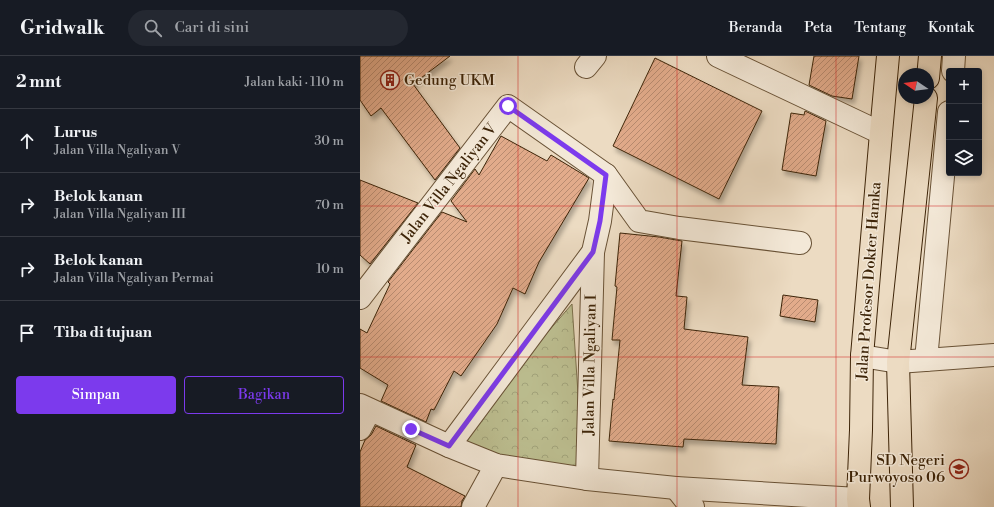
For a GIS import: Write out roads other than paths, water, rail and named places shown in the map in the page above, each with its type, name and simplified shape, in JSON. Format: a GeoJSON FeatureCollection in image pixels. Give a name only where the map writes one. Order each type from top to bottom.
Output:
{"type":"FeatureCollection","features":[{"type":"Feature","properties":{"kind":"main road","name":"Jalan Profesor Dokter Hamka"},"geometry":{"type":"LineString","coordinates":[[859,503],[862,356],[888,56]]}},
{"type":"Feature","properties":{"kind":"main road"},"geometry":{"type":"LineString","coordinates":[[929,68],[930,56]]}},
{"type":"Feature","properties":{"kind":"main road"},"geometry":{"type":"LineString","coordinates":[[902,507],[898,362],[925,104]]}},
{"type":"Feature","properties":{"kind":"street"},"geometry":{"type":"LineString","coordinates":[[718,56],[881,133]]}},
{"type":"Feature","properties":{"kind":"street"},"geometry":{"type":"LineString","coordinates":[[953,68],[954,56]]}},
{"type":"Feature","properties":{"kind":"street","name":"Jalan Villa Ngaliyan V"},"geometry":{"type":"LineString","coordinates":[[360,298],[508,106],[606,175]]}},
{"type":"Feature","properties":{"kind":"street"},"geometry":{"type":"LineString","coordinates":[[926,360],[946,140]]}},
{"type":"Feature","properties":{"kind":"street"},"geometry":{"type":"LineString","coordinates":[[449,446],[593,252],[600,221],[606,175]]}},
{"type":"Feature","properties":{"kind":"street"},"geometry":{"type":"LineString","coordinates":[[606,175],[639,221]]}},
{"type":"Feature","properties":{"kind":"street"},"geometry":{"type":"LineString","coordinates":[[600,221],[639,221],[679,228],[800,243]]}},
{"type":"Feature","properties":{"kind":"street","name":"Jalan Villa Ngaliyan I"},"geometry":{"type":"LineString","coordinates":[[587,479],[593,252]]}},
{"type":"Feature","properties":{"kind":"street"},"geometry":{"type":"LineString","coordinates":[[862,356],[898,362],[994,355]]}},
{"type":"Feature","properties":{"kind":"street"},"geometry":{"type":"LineString","coordinates":[[360,429],[365,407],[449,446],[496,465],[587,479],[859,503]]}},
{"type":"Feature","properties":{"kind":"street"},"geometry":{"type":"LineString","coordinates":[[473,507],[496,465]]}},
{"type":"Feature","properties":{"kind":"street"},"geometry":{"type":"LineString","coordinates":[[676,488],[693,507]]}},
{"type":"Feature","properties":{"kind":"place","name":"Gedung UKM"},"geometry":{"type":"Point","coordinates":[390,80]}},
{"type":"Feature","properties":{"kind":"place","name":"SD Negeri Purwoyoso 06"},"geometry":{"type":"Point","coordinates":[959,469]}}]}
